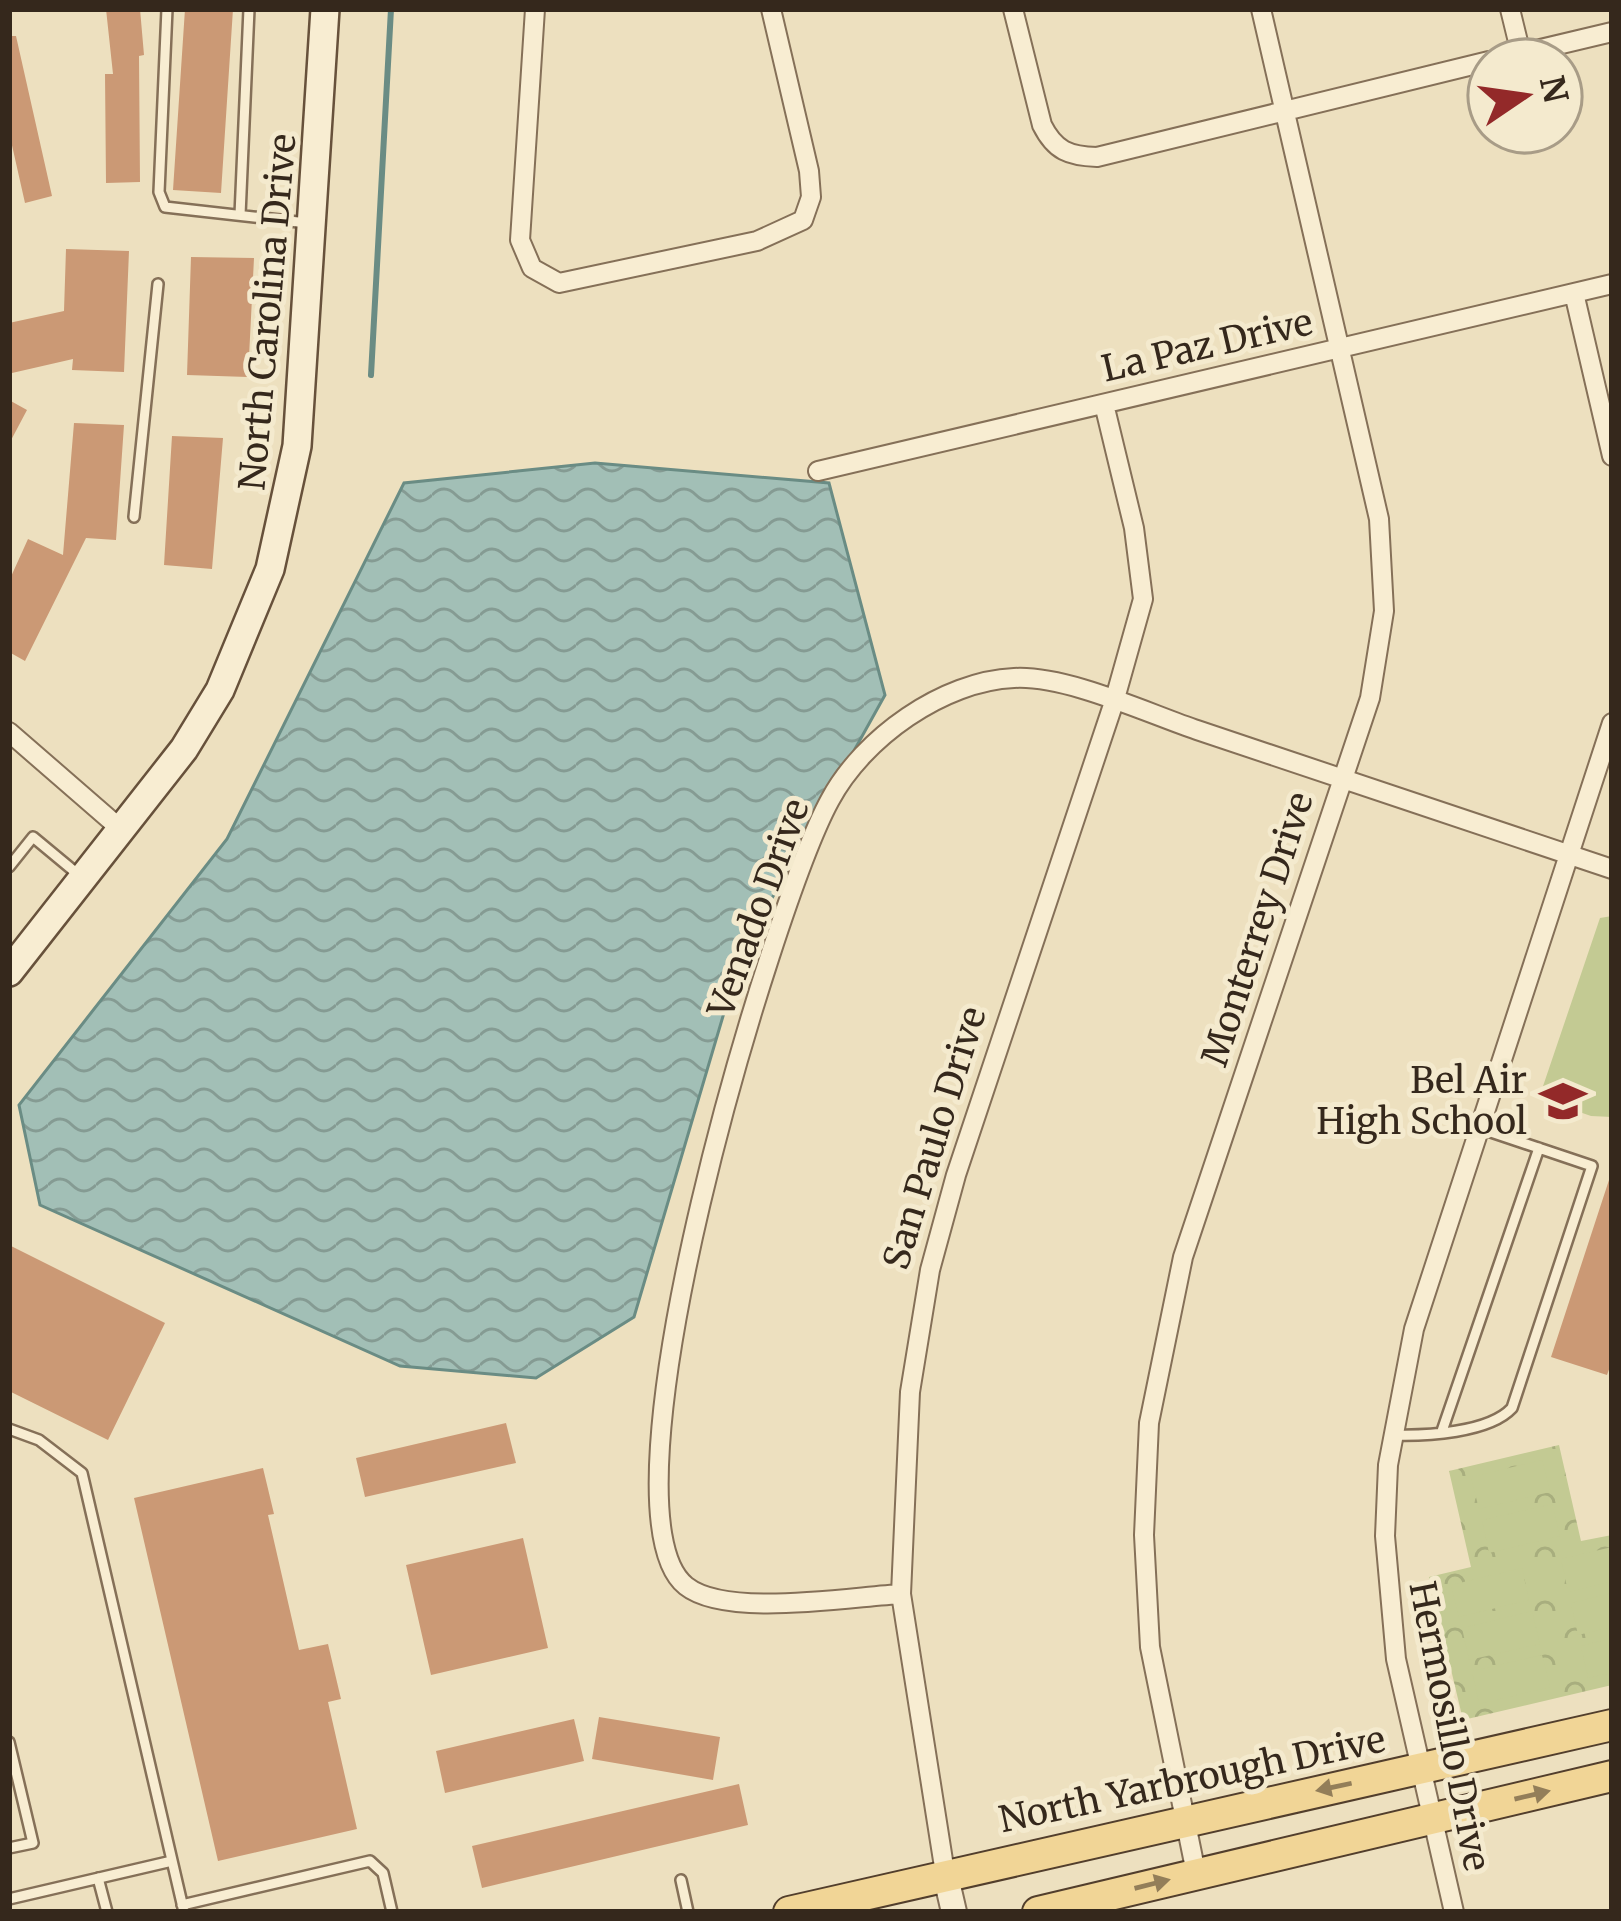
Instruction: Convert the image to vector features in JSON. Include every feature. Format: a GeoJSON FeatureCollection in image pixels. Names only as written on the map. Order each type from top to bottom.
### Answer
{"type":"FeatureCollection","features":[{"type":"Feature","properties":{"kind":"main road","name":"North Carolina Drive"},"geometry":{"type":"LineString","coordinates":[[9,972],[184,749],[220,690],[270,569],[297,446],[325,9]]}},
{"type":"Feature","properties":{"kind":"main road","name":"North Yarbrough Drive"},"geometry":{"type":"LineString","coordinates":[[789,1912],[1612,1725]]}},
{"type":"Feature","properties":{"kind":"main road"},"geometry":{"type":"LineString","coordinates":[[1038,1912],[1612,1776]]}},
{"type":"Feature","properties":{"kind":"street"},"geometry":{"type":"LineString","coordinates":[[535,9],[520,240],[528,264],[559,283],[757,241],[803,220],[811,196],[809,172],[771,9]]}},
{"type":"Feature","properties":{"kind":"street"},"geometry":{"type":"LineString","coordinates":[[1012,9],[1042,125],[1061,151],[1097,157],[1465,67]]}},
{"type":"Feature","properties":{"kind":"street","name":"Monterrey Drive"},"geometry":{"type":"LineString","coordinates":[[1196,1873],[1150,1647],[1144,1535],[1148,1424],[1183,1257],[1370,698],[1384,611],[1379,519],[1261,9]]}},
{"type":"Feature","properties":{"kind":"street","name":"La Paz Drive"},"geometry":{"type":"LineString","coordinates":[[818,471],[1612,284]]}},
{"type":"Feature","properties":{"kind":"street"},"geometry":{"type":"LineString","coordinates":[[1574,293],[1612,456]]}},
{"type":"Feature","properties":{"kind":"street","name":"San Paulo Drive"},"geometry":{"type":"LineString","coordinates":[[954,1912],[901,1594],[910,1392],[930,1270],[979,1104],[1137,629],[1143,576],[1104,404]]}},
{"type":"Feature","properties":{"kind":"street","name":"Venado Drive"},"geometry":{"type":"LineString","coordinates":[[901,1594],[728,1603],[698,1594],[670,1568],[659,1532],[663,1438],[689,1240],[729,1087],[830,800],[862,758],[915,712],[998,680],[1043,682],[1612,869]]}},
{"type":"Feature","properties":{"kind":"street","name":"Hermosillo Drive"},"geometry":{"type":"LineString","coordinates":[[1454,1912],[1418,1769],[1387,1594],[1385,1535],[1393,1435],[1414,1329],[1612,723]]}},
{"type":"Feature","properties":{"kind":"street"},"geometry":{"type":"LineString","coordinates":[[9,732],[123,831]]}},
{"type":"Feature","properties":{"kind":"lane"},"geometry":{"type":"LineString","coordinates":[[167,9],[159,192],[165,207],[313,224]]}},
{"type":"Feature","properties":{"kind":"lane"},"geometry":{"type":"LineString","coordinates":[[240,215],[250,9]]}},
{"type":"Feature","properties":{"kind":"lane"},"geometry":{"type":"LineString","coordinates":[[134,517],[158,284]]}},
{"type":"Feature","properties":{"kind":"lane"},"geometry":{"type":"LineString","coordinates":[[9,867],[33,837],[84,879]]}},
{"type":"Feature","properties":{"kind":"lane"},"geometry":{"type":"LineString","coordinates":[[1393,1435],[1493,1421],[1512,1408],[1592,1166],[1482,1129]]}},
{"type":"Feature","properties":{"kind":"lane"},"geometry":{"type":"LineString","coordinates":[[1442,1431],[1539,1148]]}},
{"type":"Feature","properties":{"kind":"lane"},"geometry":{"type":"LineString","coordinates":[[9,1429],[39,1441],[82,1473],[183,1908],[370,1861],[383,1873],[392,1912]]}},
{"type":"Feature","properties":{"kind":"lane"},"geometry":{"type":"LineString","coordinates":[[9,1742],[15,1790],[33,1843],[9,1848]]}},
{"type":"Feature","properties":{"kind":"lane"},"geometry":{"type":"LineString","coordinates":[[9,1899],[172,1861]]}},
{"type":"Feature","properties":{"kind":"lane"},"geometry":{"type":"LineString","coordinates":[[98,1878],[106,1912]]}},
{"type":"Feature","properties":{"kind":"lane"},"geometry":{"type":"LineString","coordinates":[[681,1880],[688,1912]]}},
{"type":"Feature","properties":{"kind":"green space"},"geometry":{"type":"Polygon","coordinates":[[[1612,916],[1612,1117],[1591,1116],[1539,1098],[1600,918],[1612,916]]]}},
{"type":"Feature","properties":{"kind":"green space"},"geometry":{"type":"Polygon","coordinates":[[[1559,1445],[1581,1541],[1612,1535],[1612,1685],[1463,1720],[1429,1577],[1471,1567],[1449,1471],[1559,1445]]]}},
{"type":"Feature","properties":{"kind":"green space"},"geometry":{"type":"Polygon","coordinates":[[[1542,1460],[1550,1492],[1479,1509],[1471,1477],[1542,1460]]]}},
{"type":"Feature","properties":{"kind":"green space"},"geometry":{"type":"Polygon","coordinates":[[[1552,1504],[1560,1536],[1489,1553],[1482,1520],[1552,1504]]]}},
{"type":"Feature","properties":{"kind":"green space"},"geometry":{"type":"Polygon","coordinates":[[[1612,1547],[1612,1581],[1568,1592],[1561,1559],[1612,1547]]]}},
{"type":"Feature","properties":{"kind":"green space"},"geometry":{"type":"Polygon","coordinates":[[[1522,1568],[1529,1600],[1459,1617],[1451,1585],[1522,1568]]]}},
{"type":"Feature","properties":{"kind":"green space"},"geometry":{"type":"Polygon","coordinates":[[[1612,1593],[1612,1627],[1578,1635],[1571,1603],[1612,1593]]]}},
{"type":"Feature","properties":{"kind":"green space"},"geometry":{"type":"Polygon","coordinates":[[[1532,1611],[1540,1644],[1469,1660],[1462,1628],[1532,1611]]]}},
{"type":"Feature","properties":{"kind":"green space"},"geometry":{"type":"Polygon","coordinates":[[[1612,1638],[1612,1673],[1588,1678],[1581,1646],[1612,1638]]]}},
{"type":"Feature","properties":{"kind":"green space"},"geometry":{"type":"Polygon","coordinates":[[[1542,1655],[1550,1687],[1479,1704],[1472,1671],[1542,1655]]]}},
{"type":"Feature","properties":{"kind":"water"},"geometry":{"type":"Polygon","coordinates":[[[595,463],[829,483],[885,695],[742,952],[634,1317],[536,1378],[400,1366],[40,1205],[19,1105],[227,839],[404,483],[595,463]]]}},
{"type":"Feature","properties":{"kind":"building"},"geometry":{"type":"Polygon","coordinates":[[[106,9],[140,9],[144,55],[139,56],[140,182],[106,183],[105,74],[113,74],[106,9]]]}},
{"type":"Feature","properties":{"kind":"building"},"geometry":{"type":"Polygon","coordinates":[[[185,9],[233,9],[221,193],[173,190],[185,9]]]}},
{"type":"Feature","properties":{"kind":"building"},"geometry":{"type":"Polygon","coordinates":[[[9,36],[16,36],[52,196],[25,203],[9,132],[9,36]]]}},
{"type":"Feature","properties":{"kind":"building"},"geometry":{"type":"Polygon","coordinates":[[[66,249],[129,251],[124,372],[72,370],[73,359],[12,373],[9,323],[64,311],[66,249]]]}},
{"type":"Feature","properties":{"kind":"building"},"geometry":{"type":"Polygon","coordinates":[[[191,257],[254,258],[248,377],[187,375],[191,257]]]}},
{"type":"Feature","properties":{"kind":"building"},"geometry":{"type":"Polygon","coordinates":[[[9,400],[27,410],[9,444],[9,400]]]}},
{"type":"Feature","properties":{"kind":"building"},"geometry":{"type":"Polygon","coordinates":[[[74,423],[124,425],[116,540],[86,538],[25,661],[9,652],[9,581],[28,539],[63,555],[74,423]]]}},
{"type":"Feature","properties":{"kind":"building"},"geometry":{"type":"Polygon","coordinates":[[[172,436],[223,438],[212,569],[164,565],[172,436]]]}},
{"type":"Feature","properties":{"kind":"building"},"geometry":{"type":"Polygon","coordinates":[[[1609,1180],[1612,1361],[1607,1375],[1551,1357],[1609,1180]]]}},
{"type":"Feature","properties":{"kind":"building"},"geometry":{"type":"Polygon","coordinates":[[[9,1245],[165,1323],[108,1440],[9,1391],[9,1245]]]}},
{"type":"Feature","properties":{"kind":"building"},"geometry":{"type":"Polygon","coordinates":[[[506,1423],[516,1463],[365,1497],[356,1458],[506,1423]]]}},
{"type":"Feature","properties":{"kind":"building"},"geometry":{"type":"Polygon","coordinates":[[[263,1468],[274,1514],[268,1515],[299,1650],[328,1644],[341,1699],[328,1702],[357,1829],[218,1861],[134,1498],[263,1468]]]}},
{"type":"Feature","properties":{"kind":"building"},"geometry":{"type":"Polygon","coordinates":[[[523,1538],[548,1648],[431,1675],[406,1565],[523,1538]]]}},
{"type":"Feature","properties":{"kind":"building"},"geometry":{"type":"Polygon","coordinates":[[[599,1717],[720,1737],[713,1780],[592,1759],[599,1717]]]}},
{"type":"Feature","properties":{"kind":"building"},"geometry":{"type":"Polygon","coordinates":[[[574,1719],[584,1761],[445,1793],[436,1751],[574,1719]]]}},
{"type":"Feature","properties":{"kind":"building"},"geometry":{"type":"Polygon","coordinates":[[[739,1784],[748,1825],[482,1888],[472,1846],[739,1784]]]}},
{"type":"Feature","properties":{"kind":"waterway"},"geometry":{"type":"LineString","coordinates":[[371,375],[391,9]]}},
{"type":"Feature","properties":{"kind":"place","name":"Bel Air High School"},"geometry":{"type":"Point","coordinates":[1563,1101]}}]}
